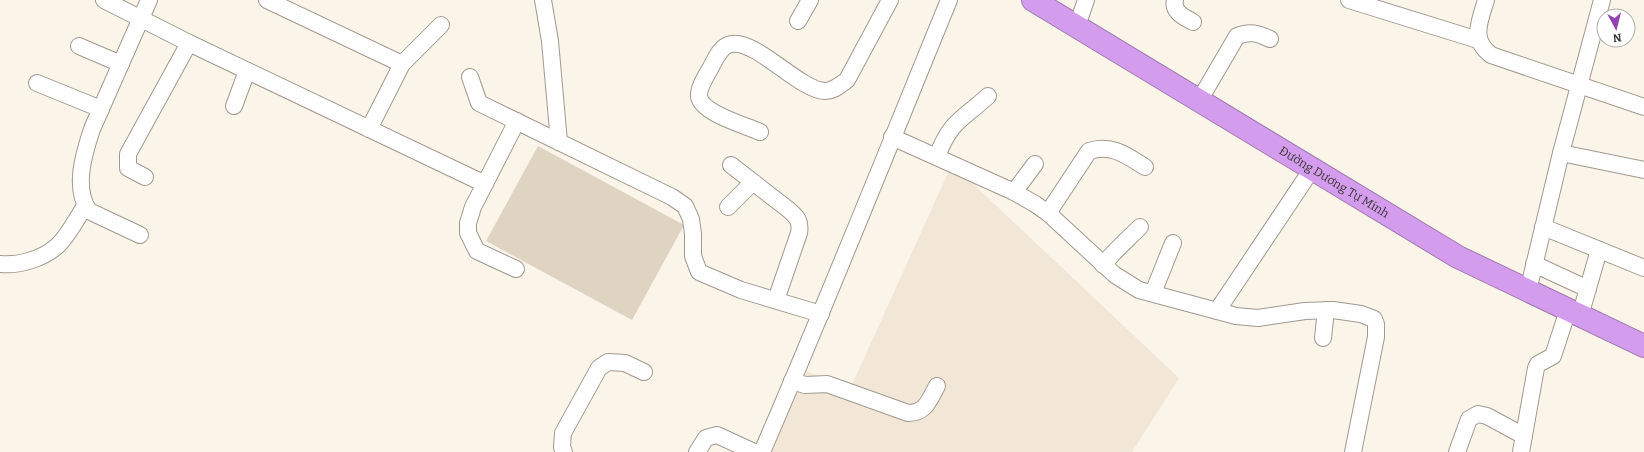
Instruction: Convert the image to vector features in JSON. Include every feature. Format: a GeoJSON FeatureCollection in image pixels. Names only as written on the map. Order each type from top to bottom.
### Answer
{"type":"FeatureCollection","features":[{"type":"Feature","properties":{"kind":"highway","name":"Đường Dương Tự Minh"},"geometry":{"type":"LineString","coordinates":[[1033,0],[1458,257],[1644,346]]}},
{"type":"Feature","properties":{"kind":"street"},"geometry":{"type":"LineString","coordinates":[[104,0],[189,43],[485,184]]}},
{"type":"Feature","properties":{"kind":"street"},"geometry":{"type":"LineString","coordinates":[[140,235],[89,212],[85,206],[82,188],[84,156],[92,128],[120,64],[142,19],[148,0]]}},
{"type":"Feature","properties":{"kind":"street"},"geometry":{"type":"LineString","coordinates":[[267,0],[298,7],[402,64]]}},
{"type":"Feature","properties":{"kind":"street"},"geometry":{"type":"LineString","coordinates":[[543,0],[550,41],[559,142]]}},
{"type":"Feature","properties":{"kind":"street"},"geometry":{"type":"LineString","coordinates":[[798,21],[810,0]]}},
{"type":"Feature","properties":{"kind":"street"},"geometry":{"type":"LineString","coordinates":[[762,452],[822,314],[892,137],[949,0]]}},
{"type":"Feature","properties":{"kind":"street"},"geometry":{"type":"LineString","coordinates":[[1077,26],[1086,0]]}},
{"type":"Feature","properties":{"kind":"street"},"geometry":{"type":"LineString","coordinates":[[1175,0],[1176,11],[1193,22]]}},
{"type":"Feature","properties":{"kind":"street"},"geometry":{"type":"LineString","coordinates":[[1349,0],[1478,40]]}},
{"type":"Feature","properties":{"kind":"street"},"geometry":{"type":"LineString","coordinates":[[1486,0],[1478,27],[1478,40],[1482,48],[1491,54],[1579,85],[1643,103]]}},
{"type":"Feature","properties":{"kind":"street"},"geometry":{"type":"LineString","coordinates":[[1528,291],[1560,153],[1602,0]]}},
{"type":"Feature","properties":{"kind":"street"},"geometry":{"type":"LineString","coordinates":[[760,132],[716,114],[703,105],[699,95],[704,79],[721,50],[730,44],[746,45],[812,86],[825,91],[838,88],[846,80],[884,2]]}},
{"type":"Feature","properties":{"kind":"street"},"geometry":{"type":"LineString","coordinates":[[369,129],[402,64],[441,25]]}},
{"type":"Feature","properties":{"kind":"street"},"geometry":{"type":"LineString","coordinates":[[1199,101],[1237,36],[1247,32],[1256,32],[1270,39]]}},
{"type":"Feature","properties":{"kind":"street"},"geometry":{"type":"LineString","coordinates":[[145,177],[128,168],[128,154],[189,43]]}},
{"type":"Feature","properties":{"kind":"street"},"geometry":{"type":"LineString","coordinates":[[79,46],[120,64]]}},
{"type":"Feature","properties":{"kind":"street"},"geometry":{"type":"LineString","coordinates":[[234,106],[247,71]]}},
{"type":"Feature","properties":{"kind":"street"},"geometry":{"type":"LineString","coordinates":[[470,77],[479,103],[672,197],[685,206],[691,218],[693,256],[700,272],[741,290],[822,314]]}},
{"type":"Feature","properties":{"kind":"street"},"geometry":{"type":"LineString","coordinates":[[37,83],[101,109]]}},
{"type":"Feature","properties":{"kind":"street"},"geometry":{"type":"LineString","coordinates":[[937,157],[944,138],[950,129],[960,118],[988,96]]}},
{"type":"Feature","properties":{"kind":"street"},"geometry":{"type":"LineString","coordinates":[[516,269],[477,251],[468,233],[468,223],[473,207],[517,121]]}},
{"type":"Feature","properties":{"kind":"street"},"geometry":{"type":"LineString","coordinates":[[892,137],[1014,192],[1048,213],[1103,265],[1115,275],[1139,290],[1236,316],[1258,318],[1304,311],[1326,310],[1361,314],[1374,319],[1376,324],[1376,337],[1353,452]]}},
{"type":"Feature","properties":{"kind":"street"},"geometry":{"type":"LineString","coordinates":[[1048,213],[1089,151],[1100,148],[1112,149],[1145,167]]}},
{"type":"Feature","properties":{"kind":"street"},"geometry":{"type":"LineString","coordinates":[[1560,153],[1644,170]]}},
{"type":"Feature","properties":{"kind":"street"},"geometry":{"type":"LineString","coordinates":[[1014,192],[1036,164]]}},
{"type":"Feature","properties":{"kind":"street"},"geometry":{"type":"LineString","coordinates":[[731,165],[797,216],[799,221],[799,233],[776,300]]}},
{"type":"Feature","properties":{"kind":"street"},"geometry":{"type":"LineString","coordinates":[[1217,311],[1312,169]]}},
{"type":"Feature","properties":{"kind":"street"},"geometry":{"type":"LineString","coordinates":[[728,207],[754,182]]}},
{"type":"Feature","properties":{"kind":"street"},"geometry":{"type":"LineString","coordinates":[[0,264],[8,265],[24,262],[48,253],[57,246],[85,206]]}},
{"type":"Feature","properties":{"kind":"street"},"geometry":{"type":"LineString","coordinates":[[1103,265],[1112,253],[1123,245],[1140,227]]}},
{"type":"Feature","properties":{"kind":"street"},"geometry":{"type":"LineString","coordinates":[[1543,227],[1644,268]]}},
{"type":"Feature","properties":{"kind":"street"},"geometry":{"type":"LineString","coordinates":[[1153,294],[1173,243]]}},
{"type":"Feature","properties":{"kind":"street"},"geometry":{"type":"LineString","coordinates":[[1522,452],[1536,368],[1538,364],[1553,356],[1574,313],[1588,289],[1599,250]]}},
{"type":"Feature","properties":{"kind":"street"},"geometry":{"type":"LineString","coordinates":[[1534,264],[1588,289]]}},
{"type":"Feature","properties":{"kind":"street"},"geometry":{"type":"LineString","coordinates":[[1323,338],[1326,310]]}},
{"type":"Feature","properties":{"kind":"street"},"geometry":{"type":"LineString","coordinates":[[564,452],[562,447],[563,433],[599,368],[608,362],[625,363],[644,372]]}},
{"type":"Feature","properties":{"kind":"street"},"geometry":{"type":"LineString","coordinates":[[792,381],[805,385],[827,384],[908,413],[916,413],[922,410],[937,386]]}},
{"type":"Feature","properties":{"kind":"street"},"geometry":{"type":"LineString","coordinates":[[1457,452],[1469,419],[1478,414],[1486,416],[1524,436]]}},
{"type":"Feature","properties":{"kind":"street"},"geometry":{"type":"LineString","coordinates":[[697,452],[706,438],[717,436],[754,452]]}},
{"type":"Feature","properties":{"kind":"shaded area"},"geometry":{"type":"Polygon","coordinates":[[[538,146],[684,225],[632,320],[486,241],[538,146]]]}},
{"type":"Feature","properties":{"kind":"shaded area"},"geometry":{"type":"Polygon","coordinates":[[[952,164],[1179,378],[1132,452],[767,452],[802,370],[851,387],[952,164]]]}}]}
